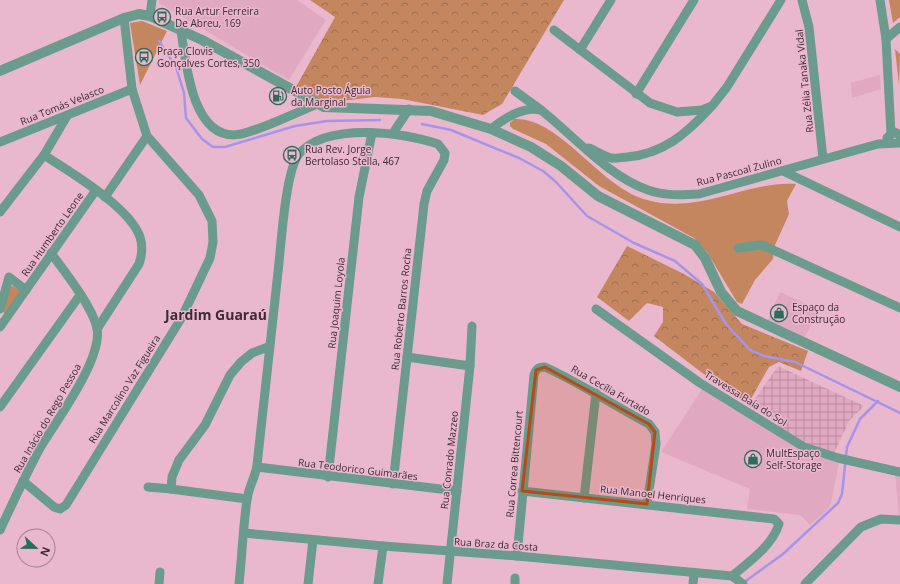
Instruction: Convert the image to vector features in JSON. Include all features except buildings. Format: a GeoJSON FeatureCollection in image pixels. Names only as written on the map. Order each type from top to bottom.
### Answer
{"type":"FeatureCollection","features":[{"type":"Feature","properties":{"kind":"street"},"geometry":{"type":"LineString","coordinates":[[150,16],[152,0]]}},
{"type":"Feature","properties":{"kind":"street"},"geometry":{"type":"LineString","coordinates":[[580,50],[610,0]]}},
{"type":"Feature","properties":{"kind":"street"},"geometry":{"type":"LineString","coordinates":[[636,94],[694,0]]}},
{"type":"Feature","properties":{"kind":"street"},"geometry":{"type":"LineString","coordinates":[[584,146],[612,158],[641,156],[674,142],[693,126],[727,87],[781,0]]}},
{"type":"Feature","properties":{"kind":"street","name":"Rua Zélia Tanaka Vidal"},"geometry":{"type":"LineString","coordinates":[[802,0],[809,27],[823,160]]}},
{"type":"Feature","properties":{"kind":"street"},"geometry":{"type":"LineString","coordinates":[[880,0],[886,39],[890,114],[897,137]]}},
{"type":"Feature","properties":{"kind":"street"},"geometry":{"type":"LineString","coordinates":[[0,71],[124,18],[139,14],[150,16],[181,31],[317,104],[332,108],[406,112],[439,112],[491,129],[545,155],[598,196],[695,245],[705,258],[721,292],[737,311],[900,387]]}},
{"type":"Feature","properties":{"kind":"street","name":"Rua Marcolino Vaz Figueira"},"geometry":{"type":"LineString","coordinates":[[23,481],[54,507],[60,509],[66,505],[182,317],[210,258],[214,230],[207,208],[199,195],[181,173],[147,136],[132,89],[124,18]]}},
{"type":"Feature","properties":{"kind":"street"},"geometry":{"type":"LineString","coordinates":[[886,39],[900,27]]}},
{"type":"Feature","properties":{"kind":"street"},"geometry":{"type":"LineString","coordinates":[[554,30],[636,94],[650,103],[677,112],[702,110],[712,106]]}},
{"type":"Feature","properties":{"kind":"street"},"geometry":{"type":"LineString","coordinates":[[181,31],[187,67],[200,112],[206,121],[217,130],[234,135],[248,132],[317,104]]}},
{"type":"Feature","properties":{"kind":"street","name":"Rua Tomás Velasco"},"geometry":{"type":"LineString","coordinates":[[0,142],[132,89]]}},
{"type":"Feature","properties":{"kind":"street","name":"Rua Pascoal Zulino"},"geometry":{"type":"LineString","coordinates":[[515,90],[541,110],[610,169],[634,184],[648,190],[667,194],[700,194],[823,160],[897,137]]}},
{"type":"Feature","properties":{"kind":"street"},"geometry":{"type":"LineString","coordinates":[[491,129],[510,115],[522,111],[536,109],[541,110]]}},
{"type":"Feature","properties":{"kind":"street"},"geometry":{"type":"LineString","coordinates":[[239,584],[247,499],[257,467],[268,347],[287,196],[296,158],[307,146],[317,141],[342,134],[372,133],[395,130],[406,112]]}},
{"type":"Feature","properties":{"kind":"street"},"geometry":{"type":"LineString","coordinates":[[0,212],[44,154],[67,116]]}},
{"type":"Feature","properties":{"kind":"street","name":"Rua Roberto Barros Rocha"},"geometry":{"type":"LineString","coordinates":[[393,484],[424,204],[427,191],[444,160],[445,154],[438,144],[395,130]]}},
{"type":"Feature","properties":{"kind":"street","name":"Rua Joaquim Loyola"},"geometry":{"type":"LineString","coordinates":[[328,477],[359,197],[372,133]]}},
{"type":"Feature","properties":{"kind":"street"},"geometry":{"type":"LineString","coordinates":[[105,197],[147,136]]}},
{"type":"Feature","properties":{"kind":"street"},"geometry":{"type":"LineString","coordinates":[[44,154],[105,197],[134,226],[140,237],[142,252],[139,264],[97,329]]}},
{"type":"Feature","properties":{"kind":"street"},"geometry":{"type":"LineString","coordinates":[[782,171],[900,227]]}},
{"type":"Feature","properties":{"kind":"street","name":"Rua Humberto Leone"},"geometry":{"type":"LineString","coordinates":[[0,327],[96,190]]}},
{"type":"Feature","properties":{"kind":"street"},"geometry":{"type":"LineString","coordinates":[[738,248],[761,245],[770,248],[900,308]]}},
{"type":"Feature","properties":{"kind":"street"},"geometry":{"type":"LineString","coordinates":[[51,254],[88,308],[97,329]]}},
{"type":"Feature","properties":{"kind":"street"},"geometry":{"type":"LineString","coordinates":[[0,309],[9,277],[26,290]]}},
{"type":"Feature","properties":{"kind":"street"},"geometry":{"type":"LineString","coordinates":[[0,407],[80,295]]}},
{"type":"Feature","properties":{"kind":"street","name":"Travessa Baía do Sol"},"geometry":{"type":"LineString","coordinates":[[596,309],[700,383],[804,447],[838,458],[900,472]]}},
{"type":"Feature","properties":{"kind":"street","name":"Rua Conrado Mazzeo"},"geometry":{"type":"LineString","coordinates":[[447,584],[473,338],[472,326]]}},
{"type":"Feature","properties":{"kind":"street","name":"Rua Inácio do Rego Pessoa"},"geometry":{"type":"LineString","coordinates":[[0,530],[40,448],[86,372],[93,356],[97,329]]}},
{"type":"Feature","properties":{"kind":"street"},"geometry":{"type":"LineString","coordinates":[[171,489],[172,477],[179,460],[205,425],[230,375],[241,362],[252,353],[268,347]]}},
{"type":"Feature","properties":{"kind":"street"},"geometry":{"type":"LineString","coordinates":[[407,357],[470,366]]}},
{"type":"Feature","properties":{"kind":"street","name":"Rua Cecília Furtado"},"geometry":{"type":"LineString","coordinates":[[534,375],[536,370],[544,367],[596,393],[649,424],[655,432],[656,444],[646,504]]}},
{"type":"Feature","properties":{"kind":"street","name":"Rua Correa Bittencourt"},"geometry":{"type":"LineString","coordinates":[[517,556],[534,375]]}},
{"type":"Feature","properties":{"kind":"street"},"geometry":{"type":"LineString","coordinates":[[584,498],[596,393]]}},
{"type":"Feature","properties":{"kind":"street","name":"Rua Teodorico Guimarães"},"geometry":{"type":"LineString","coordinates":[[257,467],[328,477],[457,491]]}},
{"type":"Feature","properties":{"kind":"street"},"geometry":{"type":"LineString","coordinates":[[148,487],[247,499]]}},
{"type":"Feature","properties":{"kind":"street","name":"Rua Manoel Henriques"},"geometry":{"type":"LineString","coordinates":[[522,491],[774,519],[779,524],[776,532],[738,581]]}},
{"type":"Feature","properties":{"kind":"street"},"geometry":{"type":"LineString","coordinates":[[805,584],[861,527],[881,519],[900,520]]}},
{"type":"Feature","properties":{"kind":"street","name":"Rua Braz da Costa"},"geometry":{"type":"LineString","coordinates":[[244,533],[383,546],[517,556],[694,573],[738,581]]}},
{"type":"Feature","properties":{"kind":"street"},"geometry":{"type":"LineString","coordinates":[[308,584],[313,540]]}},
{"type":"Feature","properties":{"kind":"street"},"geometry":{"type":"LineString","coordinates":[[378,584],[383,546]]}},
{"type":"Feature","properties":{"kind":"street"},"geometry":{"type":"LineString","coordinates":[[159,584],[160,572]]}},
{"type":"Feature","properties":{"kind":"street"},"geometry":{"type":"LineString","coordinates":[[693,584],[694,573]]}},
{"type":"Feature","properties":{"kind":"highlighted area"},"geometry":{"type":"Polygon","coordinates":[[[545,367],[649,424],[655,432],[647,504],[522,491],[536,370],[545,367]]]}},
{"type":"Feature","properties":{"kind":"shaded area"},"geometry":{"type":"Polygon","coordinates":[[[159,0],[297,0],[326,20],[289,80],[159,3],[159,0]]]}},
{"type":"Feature","properties":{"kind":"shaded area"},"geometry":{"type":"Polygon","coordinates":[[[880,75],[881,89],[852,98],[851,83],[880,75]]]}},
{"type":"Feature","properties":{"kind":"shaded area"},"geometry":{"type":"Polygon","coordinates":[[[780,292],[818,309],[805,337],[768,320],[780,292]]]}},
{"type":"Feature","properties":{"kind":"shaded area"},"geometry":{"type":"Polygon","coordinates":[[[778,366],[864,406],[849,421],[834,453],[802,442],[783,431],[776,421],[751,405],[778,366]]]}},
{"type":"Feature","properties":{"kind":"shaded area","name":"MultEspaço Self-Storage"},"geometry":{"type":"Polygon","coordinates":[[[702,389],[839,462],[831,504],[827,510],[810,525],[800,515],[747,509],[750,489],[661,452],[702,389]]]}},
{"type":"Feature","properties":{"kind":"shaded area"},"geometry":{"type":"Polygon","coordinates":[[[895,473],[900,474],[900,516],[899,516],[895,473]]]}},
{"type":"Feature","properties":{"kind":"green space"},"geometry":{"type":"Polygon","coordinates":[[[310,0],[564,0],[502,104],[483,115],[402,99],[375,97],[332,102],[315,99],[296,87],[335,17],[310,0]]]}},
{"type":"Feature","properties":{"kind":"green space"},"geometry":{"type":"Polygon","coordinates":[[[889,0],[900,0],[900,17],[893,23],[889,0]]]}},
{"type":"Feature","properties":{"kind":"green space"},"geometry":{"type":"Polygon","coordinates":[[[142,21],[167,31],[140,85],[130,23],[142,21]]]}},
{"type":"Feature","properties":{"kind":"green space"},"geometry":{"type":"Polygon","coordinates":[[[895,49],[900,54],[899,85],[895,49]]]}},
{"type":"Feature","properties":{"kind":"green space"},"geometry":{"type":"Polygon","coordinates":[[[514,119],[531,121],[547,129],[563,140],[612,181],[629,193],[647,200],[666,203],[704,201],[758,187],[777,184],[796,184],[787,201],[789,214],[775,245],[773,259],[755,280],[742,304],[737,302],[707,252],[694,238],[599,186],[546,144],[513,129],[510,126],[510,123],[514,119]]]}},
{"type":"Feature","properties":{"kind":"green space"},"geometry":{"type":"Polygon","coordinates":[[[627,246],[684,274],[714,292],[742,324],[808,351],[801,371],[779,362],[769,367],[748,404],[701,372],[654,336],[663,322],[663,307],[647,303],[629,321],[597,297],[627,246]]]}},
{"type":"Feature","properties":{"kind":"green space"},"geometry":{"type":"Polygon","coordinates":[[[13,286],[23,292],[8,314],[4,313],[2,310],[9,287],[13,286]]]}},
{"type":"Feature","properties":{"kind":"waterway"},"geometry":{"type":"LineString","coordinates":[[159,41],[176,67],[184,93],[186,118],[202,139],[213,147],[225,147],[295,126],[327,121],[380,120]]}},
{"type":"Feature","properties":{"kind":"waterway"},"geometry":{"type":"LineString","coordinates":[[422,124],[451,130],[519,158],[543,171],[556,182],[587,216],[634,243],[675,261],[702,284],[726,324],[750,350],[764,356],[795,362],[900,413]]}},
{"type":"Feature","properties":{"kind":"waterway"},"geometry":{"type":"LineString","coordinates":[[743,583],[783,554],[838,503],[842,494],[847,447],[860,419],[878,401]]}},
{"type":"Feature","properties":{"kind":"place","name":"Rua Artur Ferreira De Abreu, 169"},"geometry":{"type":"Point","coordinates":[162,17]}},
{"type":"Feature","properties":{"kind":"place","name":"Praça Clovis Gonçalves Cortes, 350"},"geometry":{"type":"Point","coordinates":[144,57]}},
{"type":"Feature","properties":{"kind":"place","name":"Auto Posto Águia da Marginal"},"geometry":{"type":"Point","coordinates":[278,96]}},
{"type":"Feature","properties":{"kind":"place","name":"Rua Rev. Jorge Bertolaso Stella, 467"},"geometry":{"type":"Point","coordinates":[292,155]}},
{"type":"Feature","properties":{"kind":"place","name":"Espaço da Construção"},"geometry":{"type":"Point","coordinates":[779,313]}},
{"type":"Feature","properties":{"kind":"place","name":"MultEspaço Self-Storage"},"geometry":{"type":"Point","coordinates":[753,459]}},
{"type":"Feature","properties":{"kind":"district","name":"Jardim Guaraú"},"geometry":{"type":"Point","coordinates":[216,315]}}]}
